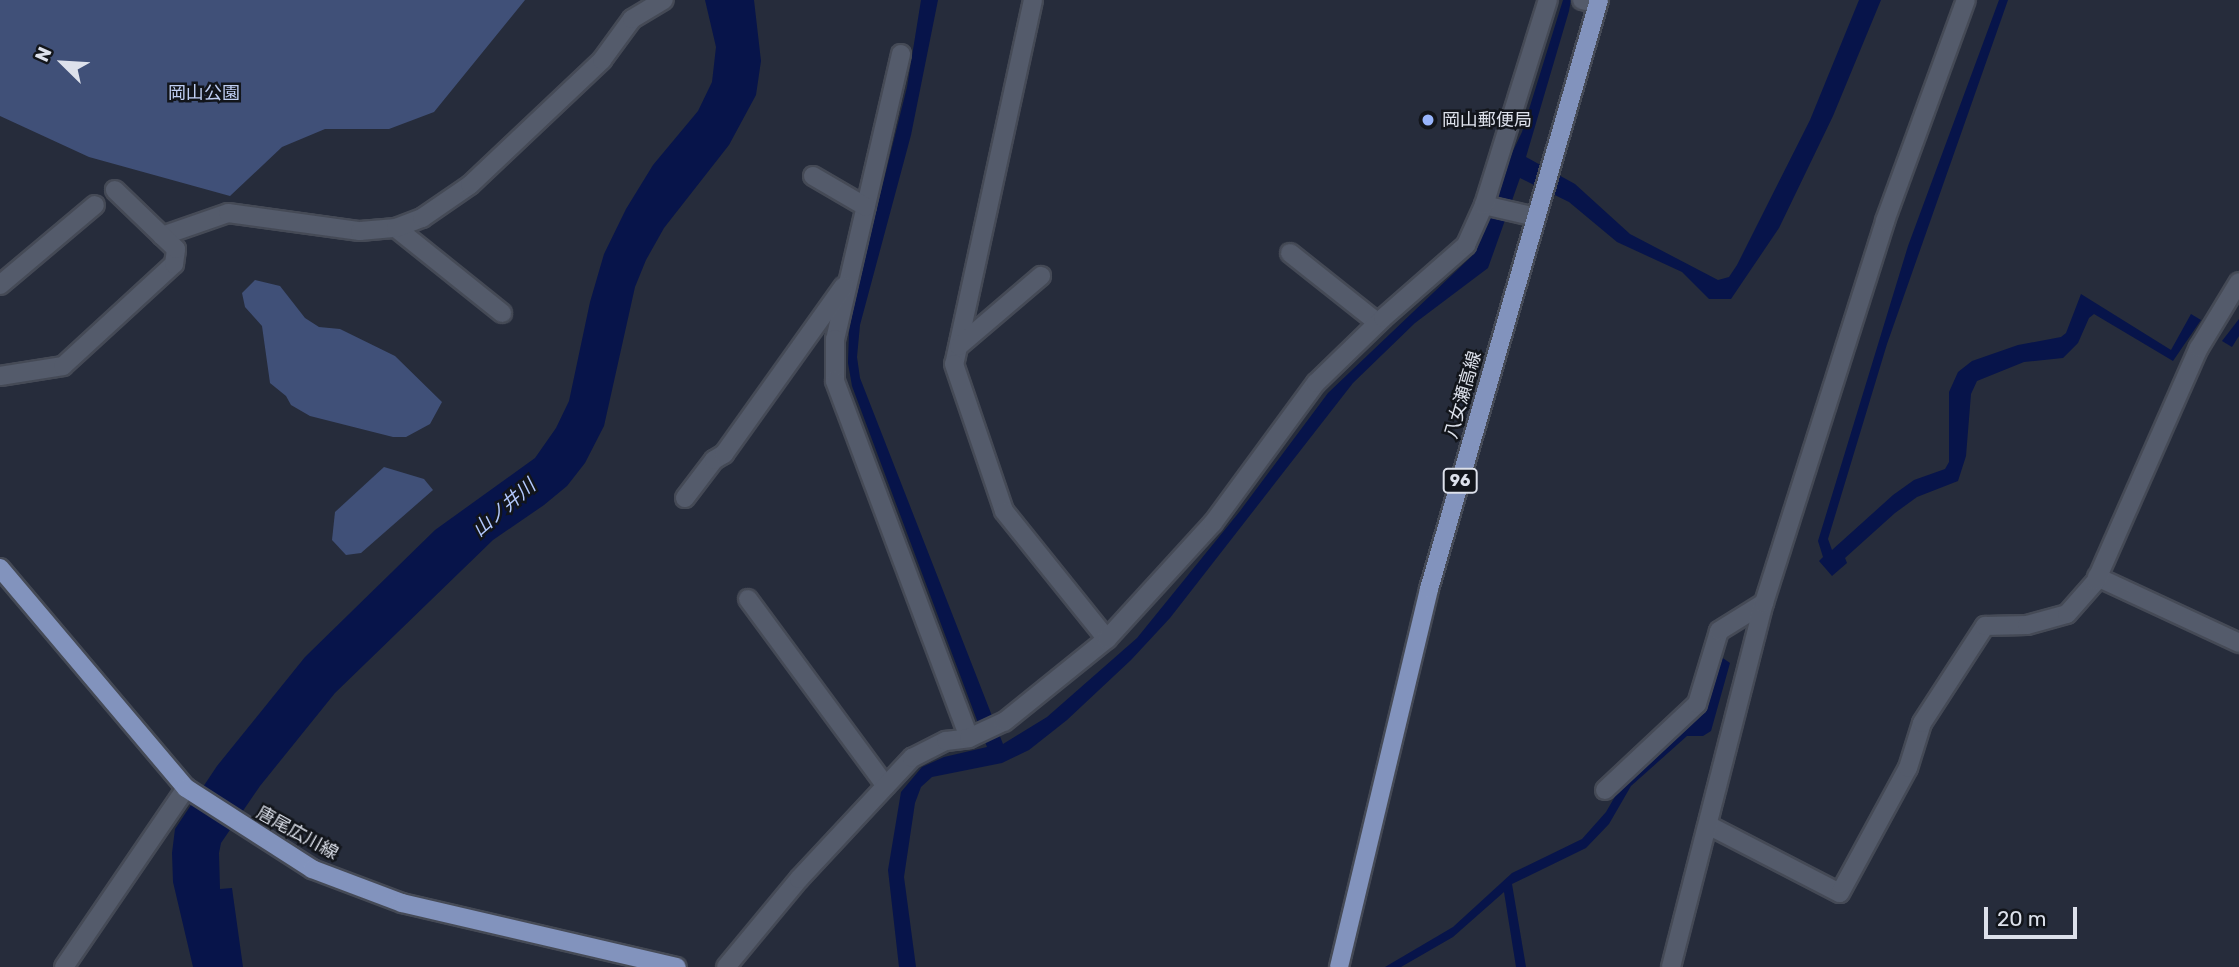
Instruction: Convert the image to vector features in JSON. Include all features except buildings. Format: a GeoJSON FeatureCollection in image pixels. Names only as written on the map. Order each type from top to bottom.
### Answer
{"type":"FeatureCollection","features":[{"type":"Feature","properties":{"kind":"main road","name":"八女瀬高線"},"geometry":{"type":"LineString","coordinates":[[1339,967],[1429,589],[1536,217],[1593,1]]}},
{"type":"Feature","properties":{"kind":"main road","name":"唐尾広川線"},"geometry":{"type":"LineString","coordinates":[[0,568],[154,755],[189,790],[239,825],[312,869],[402,903],[677,967]]}},
{"type":"Feature","properties":{"kind":"street"},"geometry":{"type":"LineString","coordinates":[[162,236],[228,214],[360,231],[396,228],[422,219],[470,185],[602,60],[632,19],[664,0]]}},
{"type":"Feature","properties":{"kind":"street"},"geometry":{"type":"LineString","coordinates":[[1033,0],[954,364],[1004,511],[1107,639]]}},
{"type":"Feature","properties":{"kind":"street"},"geometry":{"type":"LineString","coordinates":[[726,967],[799,879],[912,758],[946,741],[969,737],[1004,722],[1107,639],[1213,523],[1316,383],[1378,323],[1466,245],[1485,206],[1548,0]]}},
{"type":"Feature","properties":{"kind":"street"},"geometry":{"type":"LineString","coordinates":[[1671,967],[1764,603],[1885,221],[1966,0]]}},
{"type":"Feature","properties":{"kind":"street"},"geometry":{"type":"LineString","coordinates":[[901,54],[835,339],[835,381],[969,737]]}},
{"type":"Feature","properties":{"kind":"street"},"geometry":{"type":"LineString","coordinates":[[813,176],[866,207]]}},
{"type":"Feature","properties":{"kind":"street"},"geometry":{"type":"LineString","coordinates":[[0,376],[63,366],[174,264],[176,249],[115,190]]}},
{"type":"Feature","properties":{"kind":"street"},"geometry":{"type":"LineString","coordinates":[[0,285],[94,205]]}},
{"type":"Feature","properties":{"kind":"street"},"geometry":{"type":"LineString","coordinates":[[1485,206],[1536,217]]}},
{"type":"Feature","properties":{"kind":"street"},"geometry":{"type":"LineString","coordinates":[[396,228],[502,313]]}},
{"type":"Feature","properties":{"kind":"street"},"geometry":{"type":"LineString","coordinates":[[1290,253],[1378,323]]}},
{"type":"Feature","properties":{"kind":"street"},"geometry":{"type":"LineString","coordinates":[[959,346],[1041,276]]}},
{"type":"Feature","properties":{"kind":"street"},"geometry":{"type":"LineString","coordinates":[[685,498],[714,460],[724,454],[849,278]]}},
{"type":"Feature","properties":{"kind":"street"},"geometry":{"type":"LineString","coordinates":[[1708,825],[1840,893],[1908,768],[1922,723],[1985,626],[2027,625],[2067,614],[2097,577],[2199,348],[2239,282]]}},
{"type":"Feature","properties":{"kind":"street"},"geometry":{"type":"LineString","coordinates":[[2097,577],[2239,643]]}},
{"type":"Feature","properties":{"kind":"street"},"geometry":{"type":"LineString","coordinates":[[748,599],[886,786]]}},
{"type":"Feature","properties":{"kind":"street"},"geometry":{"type":"LineString","coordinates":[[1605,790],[1697,704],[1718,631],[1764,603]]}},
{"type":"Feature","properties":{"kind":"street"},"geometry":{"type":"LineString","coordinates":[[64,967],[189,790]]}},
{"type":"Feature","properties":{"kind":"green space","name":"岡山公園"},"geometry":{"type":"Polygon","coordinates":[[[0,0],[525,0],[434,112],[389,129],[325,129],[282,147],[230,196],[89,157],[0,116],[0,0]]]}},
{"type":"Feature","properties":{"kind":"green space"},"geometry":{"type":"Polygon","coordinates":[[[255,280],[280,286],[305,318],[319,327],[340,329],[395,356],[442,402],[430,424],[406,437],[393,437],[310,416],[291,405],[286,396],[270,383],[262,326],[245,307],[242,293],[255,280]]]}},
{"type":"Feature","properties":{"kind":"green space"},"geometry":{"type":"Polygon","coordinates":[[[384,467],[424,479],[433,490],[361,553],[346,555],[332,540],[335,512],[384,467]]]}},
{"type":"Feature","properties":{"kind":"water","name":"山ノ井川"},"geometry":{"type":"Polygon","coordinates":[[[705,0],[754,0],[761,61],[756,95],[729,145],[664,228],[646,260],[635,287],[604,426],[585,463],[567,486],[493,540],[335,693],[260,786],[221,843],[219,853],[220,889],[232,888],[243,967],[193,967],[173,882],[175,829],[217,766],[305,657],[435,530],[535,458],[556,428],[569,401],[590,302],[604,254],[626,209],[653,165],[698,111],[712,82],[716,47],[705,0]]]}},
{"type":"Feature","properties":{"kind":"water"},"geometry":{"type":"Polygon","coordinates":[[[921,0],[938,0],[911,135],[860,325],[857,357],[860,378],[1003,744],[1047,717],[1137,638],[1240,511],[1328,393],[1475,253],[1502,174],[1522,132],[1563,0],[1571,0],[1569,11],[1526,157],[1575,184],[1630,234],[1718,280],[1729,277],[1737,265],[1810,120],[1859,0],[1881,0],[1833,116],[1779,228],[1731,299],[1709,299],[1682,272],[1617,242],[1569,202],[1520,178],[1488,268],[1415,323],[1353,383],[1170,618],[1131,660],[1067,720],[1029,750],[1002,763],[932,777],[921,787],[915,803],[904,877],[916,967],[899,967],[888,870],[901,792],[922,767],[944,757],[987,747],[852,386],[848,363],[849,332],[857,288],[907,87],[921,0]]]}},
{"type":"Feature","properties":{"kind":"water"},"geometry":{"type":"Polygon","coordinates":[[[1999,0],[2008,0],[1887,344],[1828,539],[1832,550],[1893,495],[1914,480],[1945,469],[1949,462],[1949,392],[1958,372],[1972,361],[2018,345],[2061,337],[2066,333],[2081,294],[2171,350],[2191,314],[2201,320],[2173,361],[2094,314],[2089,318],[2078,343],[2063,358],[2024,362],[1977,381],[1971,394],[1966,456],[1958,481],[1917,497],[1895,513],[1845,558],[1847,563],[1832,576],[1819,561],[1823,557],[1818,541],[1908,246],[1999,0]]]}},
{"type":"Feature","properties":{"kind":"water"},"geometry":{"type":"Polygon","coordinates":[[[2239,319],[2239,336],[2232,347],[2222,341],[2239,319]]]}},
{"type":"Feature","properties":{"kind":"water"},"geometry":{"type":"Polygon","coordinates":[[[1717,654],[1730,663],[1711,731],[1703,736],[1687,736],[1631,786],[1609,824],[1586,848],[1512,884],[1526,967],[1516,967],[1504,892],[1453,937],[1401,967],[1385,967],[1453,927],[1512,873],[1582,839],[1606,812],[1624,781],[1699,713],[1717,654]]]}},
{"type":"Feature","properties":{"kind":"place","name":"岡山郵便局"},"geometry":{"type":"Point","coordinates":[1428,120]}}]}
